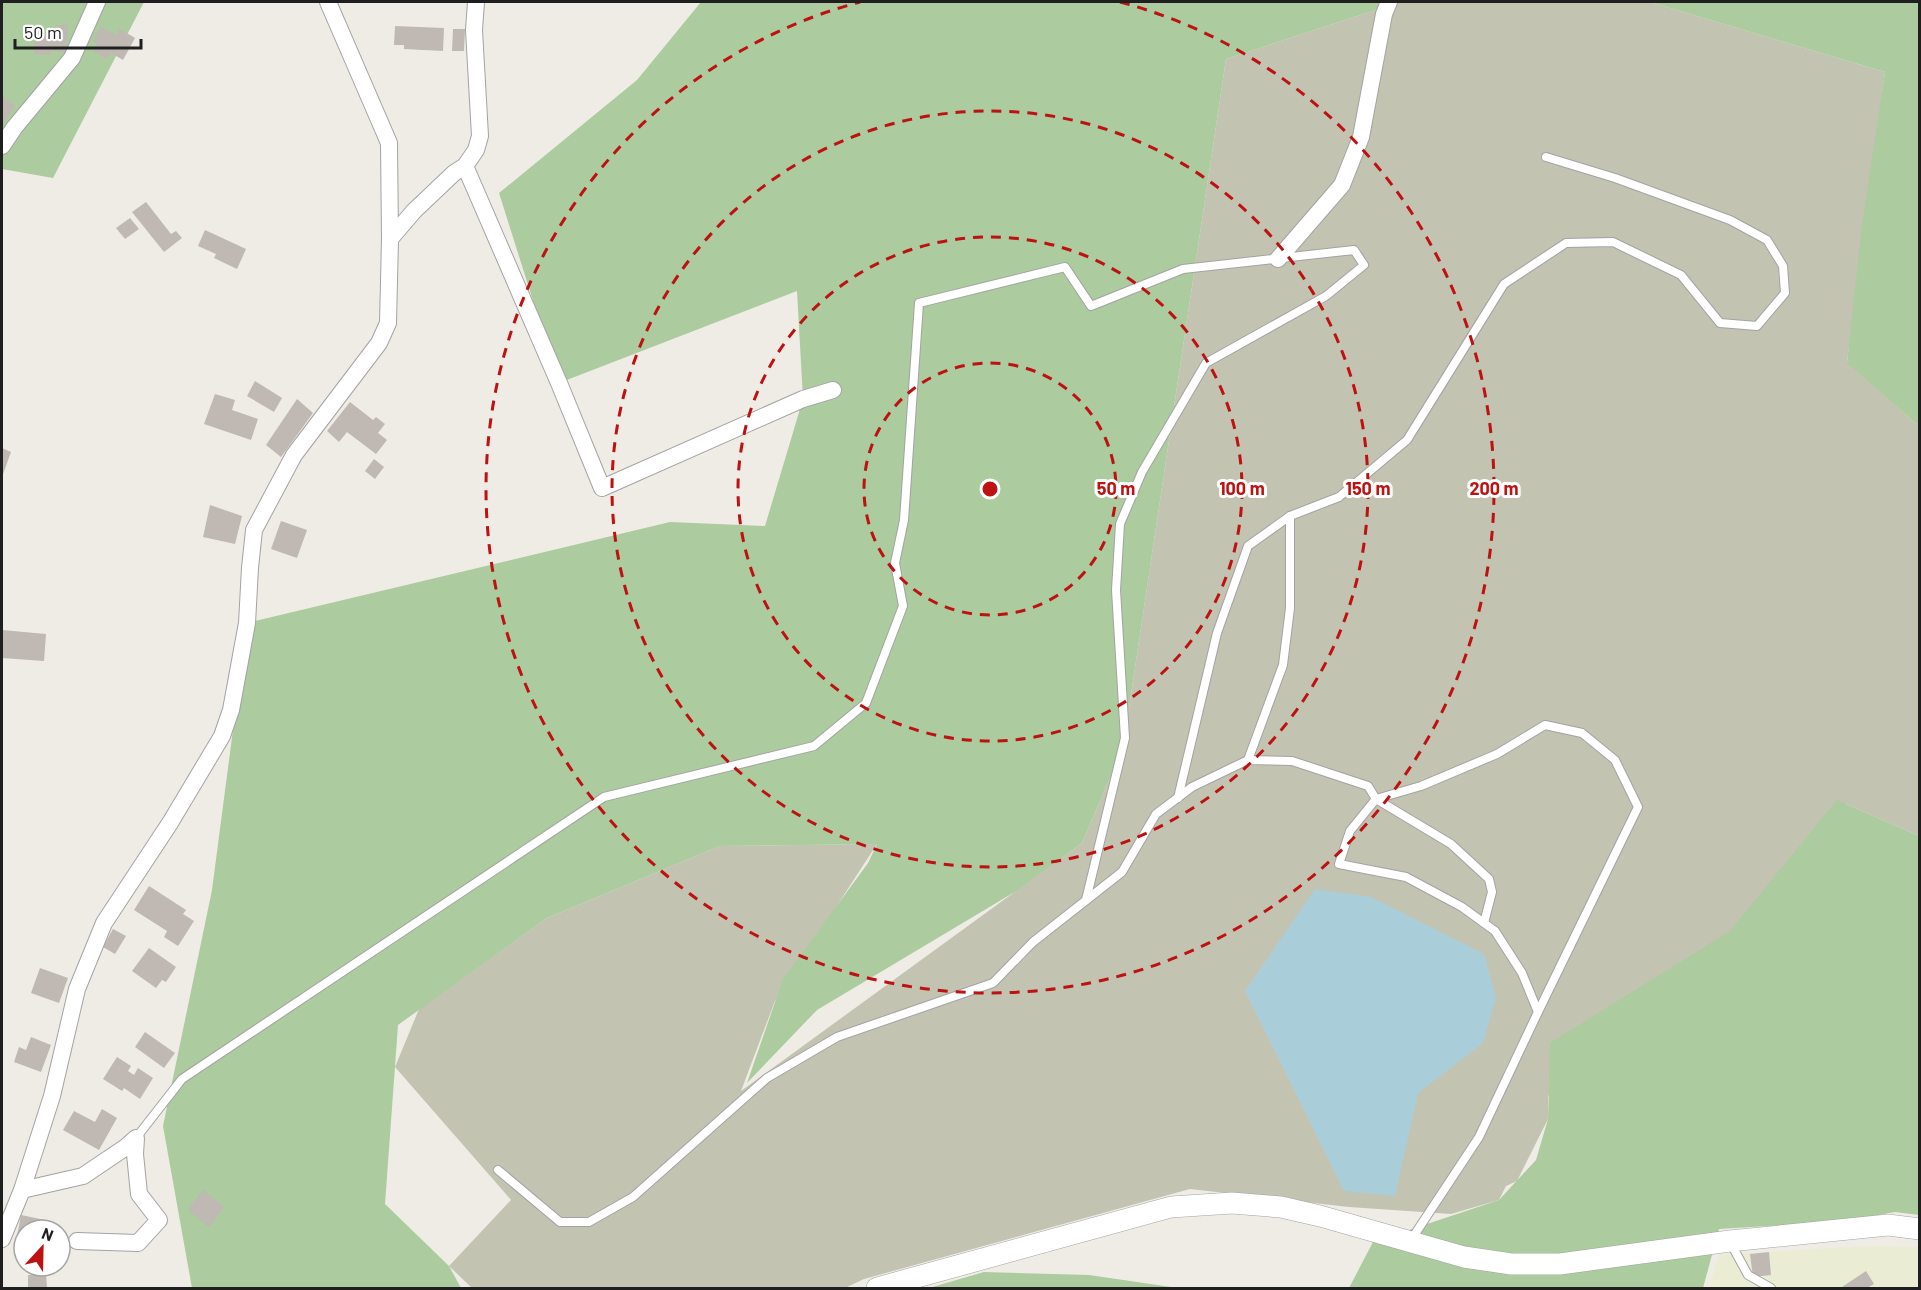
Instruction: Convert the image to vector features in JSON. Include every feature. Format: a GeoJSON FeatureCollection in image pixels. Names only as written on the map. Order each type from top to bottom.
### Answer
{"type":"FeatureCollection","features":[{"type":"Feature","properties":{"kind":"street"},"geometry":{"type":"LineString","coordinates":[[2,146],[14,128],[72,58],[97,2]]}},
{"type":"Feature","properties":{"kind":"street"},"geometry":{"type":"LineString","coordinates":[[2,1239],[22,1190],[52,1096],[77,989],[104,923],[170,823],[222,736],[231,710],[248,623],[254,530],[294,455],[379,343],[388,323],[389,142],[328,2]]}},
{"type":"Feature","properties":{"kind":"street"},"geometry":{"type":"LineString","coordinates":[[390,239],[414,211],[454,173],[465,166],[476,150],[480,136],[474,30],[476,2]]}},
{"type":"Feature","properties":{"kind":"street"},"geometry":{"type":"LineString","coordinates":[[1278,260],[1342,185],[1362,137],[1384,14],[1389,2]]}},
{"type":"Feature","properties":{"kind":"street"},"geometry":{"type":"LineString","coordinates":[[465,166],[559,382],[602,488],[803,399],[833,390]]}},
{"type":"Feature","properties":{"kind":"street"},"geometry":{"type":"LineString","coordinates":[[22,1190],[83,1176],[136,1138]]}},
{"type":"Feature","properties":{"kind":"street"},"geometry":{"type":"LineString","coordinates":[[77,1241],[138,1243],[159,1220],[140,1194],[135,1154],[136,1138]]}},
{"type":"Feature","properties":{"kind":"street"},"geometry":{"type":"LineString","coordinates":[[877,1288],[1171,1207],[1232,1203],[1281,1207],[1464,1257],[1511,1264],[1560,1264],[1730,1241],[1888,1225],[1920,1229]]}},
{"type":"Feature","properties":{"kind":"lane"},"geometry":{"type":"LineString","coordinates":[[1178,798],[1217,633],[1248,546],[1290,516],[1339,497],[1407,440],[1504,284],[1566,243],[1613,242],[1681,275],[1720,322],[1757,326],[1785,293],[1783,266],[1767,240],[1730,220],[1615,178],[1546,157]]}},
{"type":"Feature","properties":{"kind":"lane"},"geometry":{"type":"LineString","coordinates":[[136,1138],[183,1078],[604,797],[814,746],[866,703],[903,606],[895,563],[904,520],[919,303],[1065,267],[1091,306],[1183,269],[1354,250],[1364,265],[1326,296],[1206,363],[1142,472],[1120,524],[1116,590],[1125,738],[1086,900]]}},
{"type":"Feature","properties":{"kind":"lane"},"geometry":{"type":"LineString","coordinates":[[1248,760],[1283,665],[1290,608],[1290,516]]}},
{"type":"Feature","properties":{"kind":"lane"},"geometry":{"type":"LineString","coordinates":[[1409,1243],[1479,1137],[1638,807],[1615,760],[1582,734],[1545,725],[1497,754],[1421,786],[1376,799],[1350,831],[1339,864],[1406,877],[1461,907],[1495,931],[1522,973],[1538,1012]]}},
{"type":"Feature","properties":{"kind":"lane"},"geometry":{"type":"LineString","coordinates":[[498,1170],[560,1222],[589,1222],[633,1197],[767,1078],[837,1037],[993,983],[1034,942],[1122,872],[1156,814],[1192,787],[1248,760],[1292,761],[1368,786],[1376,799],[1451,844],[1489,879],[1492,892],[1484,923]]}},
{"type":"Feature","properties":{"kind":"lane"},"geometry":{"type":"LineString","coordinates":[[1730,1241],[1748,1275],[1771,1288]]}},
{"type":"Feature","properties":{"kind":"shaded area"},"geometry":{"type":"Polygon","coordinates":[[[1400,2],[1650,2],[1885,72],[1847,362],[1919,426],[1919,836],[1846,804],[1730,939],[1548,1096],[1548,1119],[1517,1181],[1506,1186],[1499,1200],[1451,1214],[1349,1207],[1190,1189],[864,1279],[845,1288],[472,1288],[449,1266],[511,1200],[395,1067],[419,1009],[547,918],[720,846],[877,844],[775,1001],[741,1091],[1082,843],[1123,748],[1226,59],[1400,2]]]}},
{"type":"Feature","properties":{"kind":"shaded area"},"geometry":{"type":"Polygon","coordinates":[[[1865,1246],[1919,1247],[1919,1288],[1709,1288],[1719,1255],[1865,1246]]]}},
{"type":"Feature","properties":{"kind":"green space"},"geometry":{"type":"Polygon","coordinates":[[[2,2],[144,2],[53,178],[2,169],[2,2]]]}},
{"type":"Feature","properties":{"kind":"green space"},"geometry":{"type":"Polygon","coordinates":[[[701,2],[1400,2],[1226,59],[1123,748],[1082,843],[1018,890],[817,1010],[747,1083],[783,979],[868,863],[877,844],[720,846],[547,918],[398,1025],[385,1204],[449,1266],[461,1288],[192,1288],[163,1126],[212,890],[247,623],[670,522],[765,526],[803,399],[797,291],[559,383],[499,193],[637,80],[701,2]]]}},
{"type":"Feature","properties":{"kind":"green space"},"geometry":{"type":"Polygon","coordinates":[[[1650,2],[1919,2],[1919,426],[1847,363],[1862,224],[1885,72],[1650,2]]]}},
{"type":"Feature","properties":{"kind":"green space"},"geometry":{"type":"Polygon","coordinates":[[[1837,800],[1919,836],[1919,1215],[1895,1212],[1846,1221],[1719,1229],[1703,1288],[1349,1288],[1373,1242],[1499,1200],[1536,1160],[1548,1119],[1550,1043],[1730,931],[1837,800]]]}},
{"type":"Feature","properties":{"kind":"green space"},"geometry":{"type":"Polygon","coordinates":[[[984,1272],[1089,1275],[1178,1288],[929,1288],[984,1272]]]}},
{"type":"Feature","properties":{"kind":"water"},"geometry":{"type":"Polygon","coordinates":[[[1315,889],[1371,897],[1484,954],[1496,997],[1483,1043],[1418,1093],[1395,1196],[1344,1191],[1245,991],[1315,889]]]}},
{"type":"Feature","properties":{"kind":"building"},"geometry":{"type":"Polygon","coordinates":[[[57,25],[68,25],[66,52],[51,51],[50,55],[34,54],[35,33],[56,35],[57,25]]]}},
{"type":"Feature","properties":{"kind":"building"},"geometry":{"type":"Polygon","coordinates":[[[395,26],[444,28],[443,51],[404,49],[404,45],[394,45],[395,26]]]}},
{"type":"Feature","properties":{"kind":"building"},"geometry":{"type":"Polygon","coordinates":[[[101,27],[116,35],[120,29],[135,38],[123,60],[111,53],[107,59],[93,51],[97,44],[93,41],[101,27]]]}},
{"type":"Feature","properties":{"kind":"building"},"geometry":{"type":"Polygon","coordinates":[[[453,29],[465,29],[464,51],[452,51],[453,29]]]}},
{"type":"Feature","properties":{"kind":"building"},"geometry":{"type":"Polygon","coordinates":[[[2,96],[15,106],[3,123],[2,122],[2,96]]]}},
{"type":"Feature","properties":{"kind":"building"},"geometry":{"type":"Polygon","coordinates":[[[146,202],[171,234],[176,231],[182,238],[164,252],[132,212],[146,202]]]}},
{"type":"Feature","properties":{"kind":"building"},"geometry":{"type":"Polygon","coordinates":[[[130,218],[139,229],[125,239],[116,228],[130,218]]]}},
{"type":"Feature","properties":{"kind":"building"},"geometry":{"type":"Polygon","coordinates":[[[205,230],[246,249],[237,269],[214,258],[216,254],[198,246],[205,230]]]}},
{"type":"Feature","properties":{"kind":"building"},"geometry":{"type":"Polygon","coordinates":[[[255,381],[282,398],[274,412],[247,396],[255,381]]]}},
{"type":"Feature","properties":{"kind":"building"},"geometry":{"type":"Polygon","coordinates":[[[215,394],[235,400],[232,410],[258,419],[251,440],[204,424],[215,394]]]}},
{"type":"Feature","properties":{"kind":"building"},"geometry":{"type":"Polygon","coordinates":[[[297,399],[313,413],[281,457],[266,445],[297,399]]]}},
{"type":"Feature","properties":{"kind":"building"},"geometry":{"type":"Polygon","coordinates":[[[350,402],[373,420],[376,417],[385,424],[378,433],[387,440],[376,454],[347,432],[339,442],[327,431],[350,402]]]}},
{"type":"Feature","properties":{"kind":"building"},"geometry":{"type":"Polygon","coordinates":[[[2,448],[11,452],[2,477],[2,448]]]}},
{"type":"Feature","properties":{"kind":"building"},"geometry":{"type":"Polygon","coordinates":[[[374,459],[384,467],[375,479],[365,471],[374,459]]]}},
{"type":"Feature","properties":{"kind":"building"},"geometry":{"type":"Polygon","coordinates":[[[210,505],[242,516],[235,544],[203,537],[210,505]]]}},
{"type":"Feature","properties":{"kind":"building"},"geometry":{"type":"Polygon","coordinates":[[[281,521],[307,530],[297,558],[271,549],[281,521]]]}},
{"type":"Feature","properties":{"kind":"building"},"geometry":{"type":"Polygon","coordinates":[[[2,630],[46,634],[44,661],[2,658],[2,630]]]}},
{"type":"Feature","properties":{"kind":"building"},"geometry":{"type":"Polygon","coordinates":[[[149,886],[186,910],[183,914],[194,921],[178,946],[164,937],[167,931],[134,910],[149,886]]]}},
{"type":"Feature","properties":{"kind":"building"},"geometry":{"type":"Polygon","coordinates":[[[113,929],[126,936],[115,954],[103,947],[113,929]]]}},
{"type":"Feature","properties":{"kind":"building"},"geometry":{"type":"Polygon","coordinates":[[[149,948],[176,967],[166,982],[162,980],[156,988],[132,971],[149,948]]]}},
{"type":"Feature","properties":{"kind":"building"},"geometry":{"type":"Polygon","coordinates":[[[40,968],[68,978],[59,1003],[31,993],[40,968]]]}},
{"type":"Feature","properties":{"kind":"building"},"geometry":{"type":"Polygon","coordinates":[[[145,1032],[175,1053],[164,1068],[135,1047],[145,1032]]]}},
{"type":"Feature","properties":{"kind":"building"},"geometry":{"type":"Polygon","coordinates":[[[31,1037],[51,1045],[41,1072],[14,1062],[19,1047],[26,1050],[31,1037]]]}},
{"type":"Feature","properties":{"kind":"building"},"geometry":{"type":"Polygon","coordinates":[[[117,1057],[131,1066],[128,1071],[134,1075],[138,1068],[153,1078],[140,1099],[124,1088],[122,1091],[103,1079],[117,1057]]]}},
{"type":"Feature","properties":{"kind":"building"},"geometry":{"type":"Polygon","coordinates":[[[102,1109],[117,1118],[99,1150],[63,1130],[74,1111],[95,1122],[102,1109]]]}},
{"type":"Feature","properties":{"kind":"building"},"geometry":{"type":"Polygon","coordinates":[[[203,1190],[224,1207],[209,1227],[188,1210],[203,1190]]]}},
{"type":"Feature","properties":{"kind":"building"},"geometry":{"type":"Polygon","coordinates":[[[21,1215],[36,1218],[20,1218],[21,1215]]]}},
{"type":"Feature","properties":{"kind":"building"},"geometry":{"type":"Polygon","coordinates":[[[1769,1252],[1771,1275],[1753,1277],[1750,1254],[1769,1252]]]}},
{"type":"Feature","properties":{"kind":"building"},"geometry":{"type":"Polygon","coordinates":[[[1866,1271],[1874,1284],[1867,1288],[1842,1287],[1866,1271]]]}},
{"type":"Feature","properties":{"kind":"building"},"geometry":{"type":"Polygon","coordinates":[[[28,1278],[46,1278],[47,1288],[28,1288],[28,1278]]]}}]}
